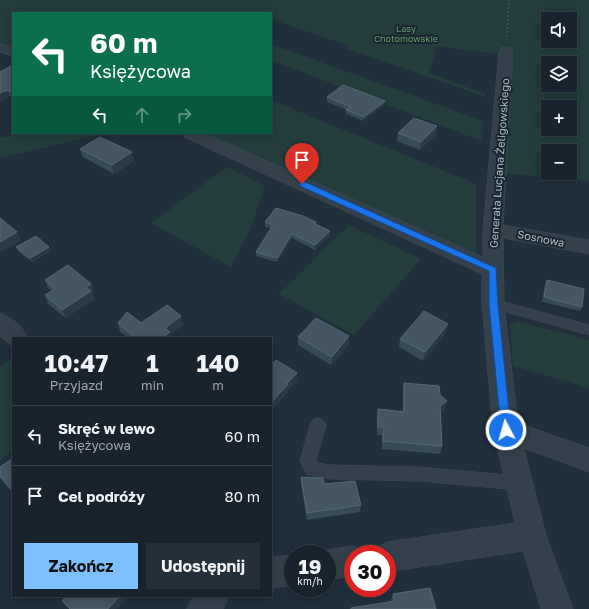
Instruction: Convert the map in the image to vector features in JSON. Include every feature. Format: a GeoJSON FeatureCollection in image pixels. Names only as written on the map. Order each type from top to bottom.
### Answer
{"type":"FeatureCollection","features":[{"type":"Feature","properties":{"kind":"street"},"geometry":{"type":"LineString","coordinates":[[0,47],[12,53]]}},
{"type":"Feature","properties":{"kind":"street","name":"Generała Lucjana Żeligowskiego"},"geometry":{"type":"LineString","coordinates":[[506,51],[493,230],[493,304],[506,430],[532,535],[557,609]]}},
{"type":"Feature","properties":{"kind":"street"},"geometry":{"type":"LineString","coordinates":[[192,134],[493,270]]}},
{"type":"Feature","properties":{"kind":"street","name":"Sosnowa"},"geometry":{"type":"LineString","coordinates":[[493,230],[524,234],[589,247]]}},
{"type":"Feature","properties":{"kind":"street"},"geometry":{"type":"LineString","coordinates":[[0,322],[16,337]]}},
{"type":"Feature","properties":{"kind":"street"},"geometry":{"type":"LineString","coordinates":[[506,430],[589,460]]}},
{"type":"Feature","properties":{"kind":"street"},"geometry":{"type":"LineString","coordinates":[[396,555],[532,535]]}},
{"type":"Feature","properties":{"kind":"street"},"geometry":{"type":"LineString","coordinates":[[272,574],[284,572]]}},
{"type":"Feature","properties":{"kind":"street"},"geometry":{"type":"LineString","coordinates":[[203,609],[213,597]]}},
{"type":"Feature","properties":{"kind":"lane"},"geometry":{"type":"LineString","coordinates":[[493,304],[589,330]]}},
{"type":"Feature","properties":{"kind":"lane"},"geometry":{"type":"LineString","coordinates":[[318,425],[308,461],[312,469],[331,472],[420,474],[518,483]]}},
{"type":"Feature","properties":{"kind":"path"},"geometry":{"type":"LineString","coordinates":[[506,51],[509,0]]}},
{"type":"Feature","properties":{"kind":"green space","name":"Lasy Chotomowskie"},"geometry":{"type":"Polygon","coordinates":[[[0,0],[589,0],[589,181],[577,180],[577,144],[541,144],[541,177],[503,173],[511,56],[437,46],[429,73],[486,94],[486,97],[347,49],[349,46],[272,19],[272,12],[12,12],[12,48],[0,42],[0,0]]]}},
{"type":"Feature","properties":{"kind":"green space"},"geometry":{"type":"Polygon","coordinates":[[[272,44],[483,121],[481,141],[272,60],[272,44]]]}},
{"type":"Feature","properties":{"kind":"green space"},"geometry":{"type":"Polygon","coordinates":[[[272,100],[476,184],[476,255],[204,134],[272,134],[272,100]]]}},
{"type":"Feature","properties":{"kind":"green space"},"geometry":{"type":"Polygon","coordinates":[[[18,134],[105,134],[0,158],[0,138],[18,134]]]}},
{"type":"Feature","properties":{"kind":"green space"},"geometry":{"type":"Polygon","coordinates":[[[227,167],[265,186],[251,228],[231,267],[151,223],[227,167]]]}},
{"type":"Feature","properties":{"kind":"green space"},"geometry":{"type":"Polygon","coordinates":[[[349,225],[421,259],[354,335],[279,294],[349,225]]]}},
{"type":"Feature","properties":{"kind":"green space"},"geometry":{"type":"Polygon","coordinates":[[[517,321],[589,340],[589,388],[513,366],[510,325],[517,321]]]}},
{"type":"Feature","properties":{"kind":"green space"},"geometry":{"type":"Polygon","coordinates":[[[12,359],[12,451],[0,460],[0,367],[12,359]]]}},
{"type":"Feature","properties":{"kind":"building"},"geometry":{"type":"Polygon","coordinates":[[[12,66],[12,92],[8,90],[0,93],[0,72],[12,66]]]}},
{"type":"Feature","properties":{"kind":"building"},"geometry":{"type":"Polygon","coordinates":[[[343,85],[385,101],[364,117],[346,110],[351,107],[327,97],[343,85]]]}},
{"type":"Feature","properties":{"kind":"building"},"geometry":{"type":"Polygon","coordinates":[[[414,118],[437,126],[421,142],[398,133],[414,118]]]}},
{"type":"Feature","properties":{"kind":"building"},"geometry":{"type":"Polygon","coordinates":[[[100,137],[132,152],[112,165],[80,149],[100,137]]]}},
{"type":"Feature","properties":{"kind":"building"},"geometry":{"type":"Polygon","coordinates":[[[276,208],[303,216],[330,231],[315,245],[292,234],[277,258],[256,252],[273,225],[265,222],[276,208]]]}},
{"type":"Feature","properties":{"kind":"building"},"geometry":{"type":"Polygon","coordinates":[[[0,218],[17,232],[0,242],[0,218]]]}},
{"type":"Feature","properties":{"kind":"building"},"geometry":{"type":"Polygon","coordinates":[[[36,236],[49,247],[30,258],[16,247],[36,236]]]}},
{"type":"Feature","properties":{"kind":"building"},"geometry":{"type":"Polygon","coordinates":[[[68,265],[91,284],[86,287],[91,291],[62,310],[45,295],[55,289],[45,280],[68,265]]]}},
{"type":"Feature","properties":{"kind":"building"},"geometry":{"type":"Polygon","coordinates":[[[547,280],[584,289],[582,307],[544,297],[547,280]]]}},
{"type":"Feature","properties":{"kind":"building"},"geometry":{"type":"Polygon","coordinates":[[[167,305],[181,316],[165,328],[170,332],[162,337],[134,337],[118,323],[127,312],[141,323],[167,305]]]}},
{"type":"Feature","properties":{"kind":"building"},"geometry":{"type":"Polygon","coordinates":[[[424,311],[448,324],[425,352],[400,339],[424,311]]]}},
{"type":"Feature","properties":{"kind":"building"},"geometry":{"type":"Polygon","coordinates":[[[316,318],[349,336],[332,357],[298,337],[316,318]]]}},
{"type":"Feature","properties":{"kind":"building"},"geometry":{"type":"Polygon","coordinates":[[[276,360],[297,373],[272,402],[272,364],[276,360]]]}},
{"type":"Feature","properties":{"kind":"building"},"geometry":{"type":"Polygon","coordinates":[[[404,383],[439,386],[440,395],[447,401],[440,406],[442,446],[383,441],[384,427],[378,427],[378,409],[404,412],[404,383]]]}},
{"type":"Feature","properties":{"kind":"building"},"geometry":{"type":"Polygon","coordinates":[[[12,459],[12,490],[0,476],[0,467],[12,459]]]}},
{"type":"Feature","properties":{"kind":"building"},"geometry":{"type":"Polygon","coordinates":[[[301,477],[323,478],[324,484],[355,481],[361,505],[307,513],[301,477]]]}},
{"type":"Feature","properties":{"kind":"building"},"geometry":{"type":"Polygon","coordinates":[[[430,588],[436,609],[351,609],[395,601],[394,597],[396,597],[396,594],[430,588]]]}},
{"type":"Feature","properties":{"kind":"building"},"geometry":{"type":"Polygon","coordinates":[[[66,597],[119,597],[108,609],[70,609],[62,601],[66,597]]]}},
{"type":"Feature","properties":{"kind":"route"},"geometry":{"type":"LineString","coordinates":[[302,184],[493,270],[493,304],[506,430]]}}]}
